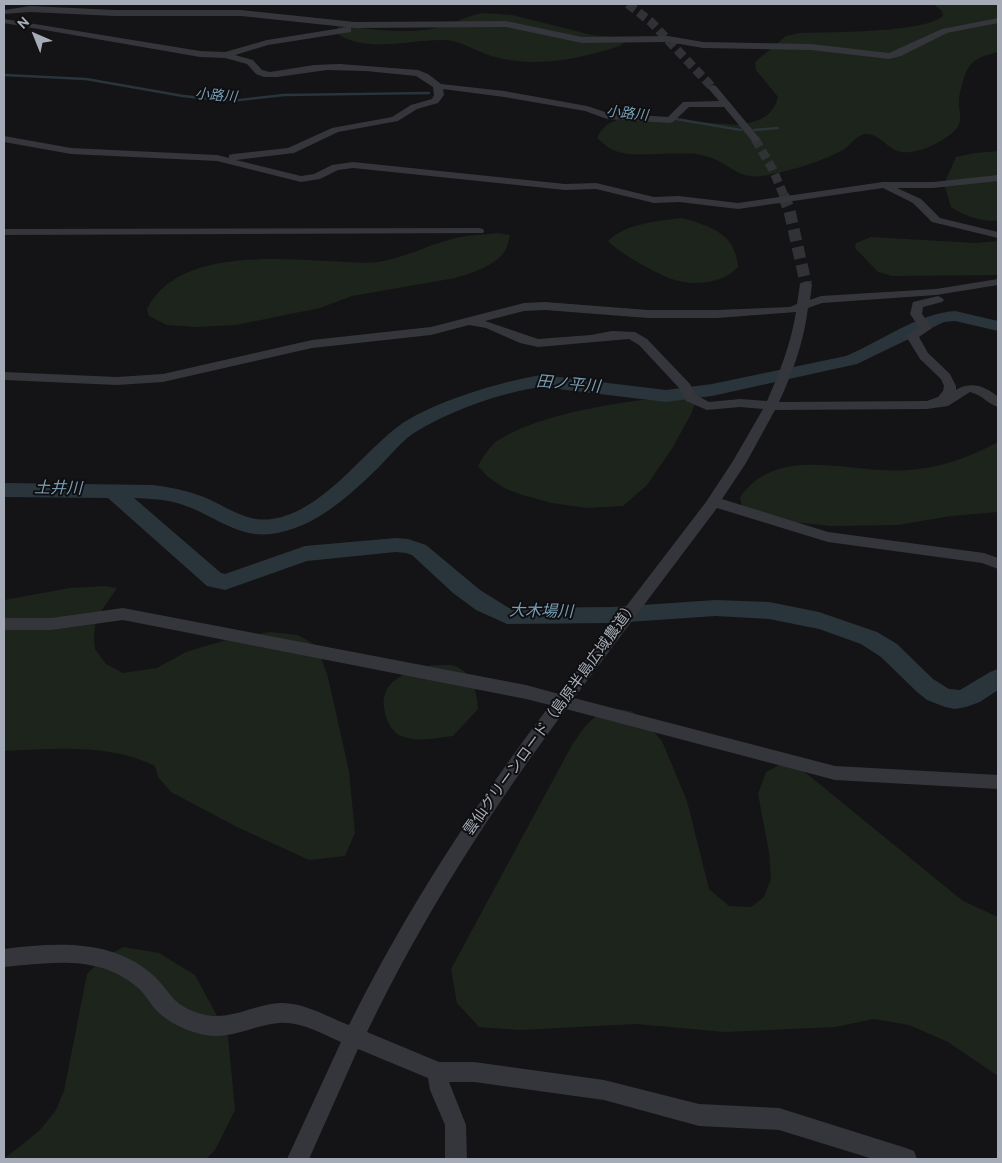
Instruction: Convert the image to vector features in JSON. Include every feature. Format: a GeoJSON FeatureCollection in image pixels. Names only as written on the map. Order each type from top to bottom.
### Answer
{"type":"FeatureCollection","features":[{"type":"Feature","properties":{"kind":"street"},"geometry":{"type":"LineString","coordinates":[[4,12],[30,9],[115,13],[241,13],[339,24],[506,24],[582,40],[668,39],[703,45],[811,47],[893,56],[945,31],[998,21]]}},
{"type":"Feature","properties":{"kind":"street"},"geometry":{"type":"LineString","coordinates":[[4,21],[200,54],[225,56],[250,62],[256,71],[263,74],[293,72],[312,68],[357,66],[418,74],[425,76],[438,86],[504,94],[587,109],[608,116],[670,120],[686,104],[726,104]]}},
{"type":"Feature","properties":{"kind":"street"},"geometry":{"type":"LineString","coordinates":[[225,56],[268,43],[341,32],[364,25]]}},
{"type":"Feature","properties":{"kind":"street"},"geometry":{"type":"LineString","coordinates":[[4,139],[71,151],[217,158],[281,153],[334,130],[395,120],[414,107],[434,101],[439,96],[438,86]]}},
{"type":"Feature","properties":{"kind":"street"},"geometry":{"type":"LineString","coordinates":[[713,88],[755,139]]}},
{"type":"Feature","properties":{"kind":"street"},"geometry":{"type":"LineString","coordinates":[[217,158],[301,179],[316,177],[336,168],[353,165],[565,187],[596,186],[654,200],[679,199],[725,205],[767,202],[883,185],[933,185],[998,178]]}},
{"type":"Feature","properties":{"kind":"street"},"geometry":{"type":"LineString","coordinates":[[883,185],[918,201],[936,220],[998,235]]}},
{"type":"Feature","properties":{"kind":"street"},"geometry":{"type":"LineString","coordinates":[[4,232],[479,231]]}},
{"type":"Feature","properties":{"kind":"street"},"geometry":{"type":"LineString","coordinates":[[4,376],[117,381],[163,378],[312,344],[431,331],[524,307],[545,306],[648,314],[688,315],[792,310],[821,300],[936,292],[998,282]]}},
{"type":"Feature","properties":{"kind":"street","name":"雲仙グリーンロード（島原半島広域農道）"},"geometry":{"type":"LineString","coordinates":[[298,1159],[377,988],[416,917],[463,842],[535,738],[714,502],[752,443],[788,368],[805,306],[806,284]]}},
{"type":"Feature","properties":{"kind":"street"},"geometry":{"type":"LineString","coordinates":[[936,292],[940,299],[917,305],[916,314],[926,328],[912,336],[923,355],[948,380],[950,386],[949,393],[939,403]]}},
{"type":"Feature","properties":{"kind":"street"},"geometry":{"type":"LineString","coordinates":[[471,322],[489,325],[524,340],[538,343],[591,339],[612,335],[631,335],[643,342],[696,402],[707,406],[740,403],[781,406],[939,403],[946,402],[968,388],[983,391],[998,404]]}},
{"type":"Feature","properties":{"kind":"street"},"geometry":{"type":"LineString","coordinates":[[714,502],[828,537],[984,558],[998,564]]}},
{"type":"Feature","properties":{"kind":"street"},"geometry":{"type":"LineString","coordinates":[[4,624],[51,624],[123,614],[526,692],[835,773],[998,782]]}},
{"type":"Feature","properties":{"kind":"street"},"geometry":{"type":"LineString","coordinates":[[4,958],[58,952],[102,957],[120,964],[146,982],[166,1007],[185,1019],[207,1026],[228,1026],[271,1014],[290,1013],[312,1020],[439,1072],[474,1072],[604,1090],[699,1115],[780,1119],[906,1159]]}},
{"type":"Feature","properties":{"kind":"street"},"geometry":{"type":"LineString","coordinates":[[439,1072],[437,1080],[454,1120],[458,1143],[456,1159]]}},
{"type":"Feature","properties":{"kind":"shaded area"},"geometry":{"type":"Polygon","coordinates":[[[933,4],[998,4],[998,52],[978,59],[970,66],[964,77],[960,94],[960,122],[956,130],[932,146],[916,151],[901,152],[891,148],[873,135],[865,134],[858,137],[844,149],[816,162],[782,172],[751,176],[737,172],[706,156],[682,153],[630,154],[609,148],[597,138],[603,128],[612,122],[633,117],[740,125],[759,120],[769,114],[776,104],[778,97],[756,70],[755,62],[786,36],[799,33],[875,31],[917,26],[933,22],[943,16],[942,11],[933,4]]]}},
{"type":"Feature","properties":{"kind":"shaded area"},"geometry":{"type":"Polygon","coordinates":[[[484,13],[512,15],[592,35],[625,38],[626,41],[620,46],[589,55],[558,61],[527,62],[495,57],[452,41],[432,40],[375,44],[361,43],[336,33],[338,27],[345,26],[391,31],[425,30],[442,27],[484,13]]]}},
{"type":"Feature","properties":{"kind":"shaded area"},"geometry":{"type":"Polygon","coordinates":[[[998,151],[998,221],[973,218],[951,207],[944,184],[956,157],[998,151]]]}},
{"type":"Feature","properties":{"kind":"shaded area"},"geometry":{"type":"Polygon","coordinates":[[[682,218],[712,228],[727,239],[736,256],[738,267],[726,276],[711,282],[679,281],[642,264],[621,252],[608,241],[615,235],[633,227],[682,218]]]}},
{"type":"Feature","properties":{"kind":"shaded area"},"geometry":{"type":"Polygon","coordinates":[[[497,233],[510,235],[505,251],[495,261],[476,271],[455,278],[352,296],[320,308],[236,325],[196,327],[167,325],[149,316],[147,309],[161,290],[180,276],[202,267],[254,259],[377,262],[457,238],[497,233]]]}},
{"type":"Feature","properties":{"kind":"shaded area"},"geometry":{"type":"Polygon","coordinates":[[[871,237],[976,243],[998,241],[998,275],[892,276],[878,272],[855,248],[856,243],[871,237]]]}},
{"type":"Feature","properties":{"kind":"shaded area"},"geometry":{"type":"Polygon","coordinates":[[[679,396],[694,397],[695,404],[691,414],[673,447],[647,485],[623,506],[587,508],[552,503],[522,495],[504,488],[487,476],[478,466],[489,449],[497,441],[537,422],[560,415],[610,405],[679,396]]]}},
{"type":"Feature","properties":{"kind":"shaded area"},"geometry":{"type":"Polygon","coordinates":[[[998,442],[998,512],[951,516],[898,525],[831,526],[764,519],[742,506],[740,497],[756,480],[775,470],[796,466],[818,465],[886,470],[920,469],[954,461],[998,442]]]}},
{"type":"Feature","properties":{"kind":"shaded area"},"geometry":{"type":"Polygon","coordinates":[[[106,586],[117,588],[102,610],[95,625],[95,649],[106,664],[123,673],[157,668],[186,652],[229,639],[270,632],[298,635],[317,646],[328,677],[349,771],[355,833],[345,856],[309,860],[237,827],[171,792],[158,777],[155,766],[137,759],[119,754],[81,749],[4,751],[4,600],[70,588],[106,586]]]}},
{"type":"Feature","properties":{"kind":"shaded area"},"geometry":{"type":"Polygon","coordinates":[[[432,665],[455,666],[466,673],[473,684],[477,696],[478,709],[453,736],[433,739],[412,739],[399,735],[392,728],[386,716],[385,693],[396,680],[404,675],[432,665]]]}},
{"type":"Feature","properties":{"kind":"shaded area"},"geometry":{"type":"Polygon","coordinates":[[[616,709],[631,711],[644,721],[662,741],[687,801],[709,889],[729,906],[751,907],[764,897],[771,879],[769,852],[758,794],[766,772],[783,763],[801,769],[963,901],[998,917],[998,1076],[948,1042],[909,1025],[874,1019],[835,1027],[725,1032],[636,1024],[520,1030],[479,1027],[457,1003],[451,969],[572,745],[585,726],[594,718],[607,711],[616,709]]]}},
{"type":"Feature","properties":{"kind":"shaded area"},"geometry":{"type":"Polygon","coordinates":[[[123,947],[159,953],[195,975],[228,1036],[235,1110],[215,1150],[206,1159],[4,1159],[40,1130],[56,1110],[64,1091],[87,974],[102,959],[123,947]]]}},
{"type":"Feature","properties":{"kind":"waterway","name":"小路川"},"geometry":{"type":"LineString","coordinates":[[4,75],[86,79],[183,96],[230,101],[284,95],[429,93]]}},
{"type":"Feature","properties":{"kind":"waterway","name":"小路川"},"geometry":{"type":"LineString","coordinates":[[676,119],[741,130]]}},
{"type":"Feature","properties":{"kind":"waterway","name":"小路川"},"geometry":{"type":"LineString","coordinates":[[754,130],[778,128]]}},
{"type":"Feature","properties":{"kind":"waterway","name":"田ノ平川"},"geometry":{"type":"LineString","coordinates":[[4,490],[153,492],[174,495],[202,504],[243,524],[271,527],[292,521],[334,496],[354,480],[403,432],[417,423],[463,403],[527,383],[542,381],[666,396],[712,390],[851,360],[873,351],[932,320],[944,317],[955,316],[998,326]]}},
{"type":"Feature","properties":{"kind":"waterway","name":"大木場川"},"geometry":{"type":"LineString","coordinates":[[113,491],[215,580],[225,582],[305,554],[396,545],[408,546],[419,550],[483,604],[507,616],[613,615],[716,608],[744,608],[769,611],[819,621],[869,638],[889,651],[925,686],[945,698],[955,700],[966,698],[998,678]]}},
{"type":"Feature","properties":{"kind":"tunnel"},"geometry":{"type":"LineString","coordinates":[[628,4],[651,22],[713,88]]}},
{"type":"Feature","properties":{"kind":"tunnel"},"geometry":{"type":"LineString","coordinates":[[755,139],[773,170],[784,196]]}},
{"type":"Feature","properties":{"kind":"tunnel"},"geometry":{"type":"LineString","coordinates":[[783,195],[789,209],[806,284]]}},
{"type":"Feature","properties":{"kind":"water label","name":"土井川"},"geometry":{"type":"Point","coordinates":[58,490]}}]}
